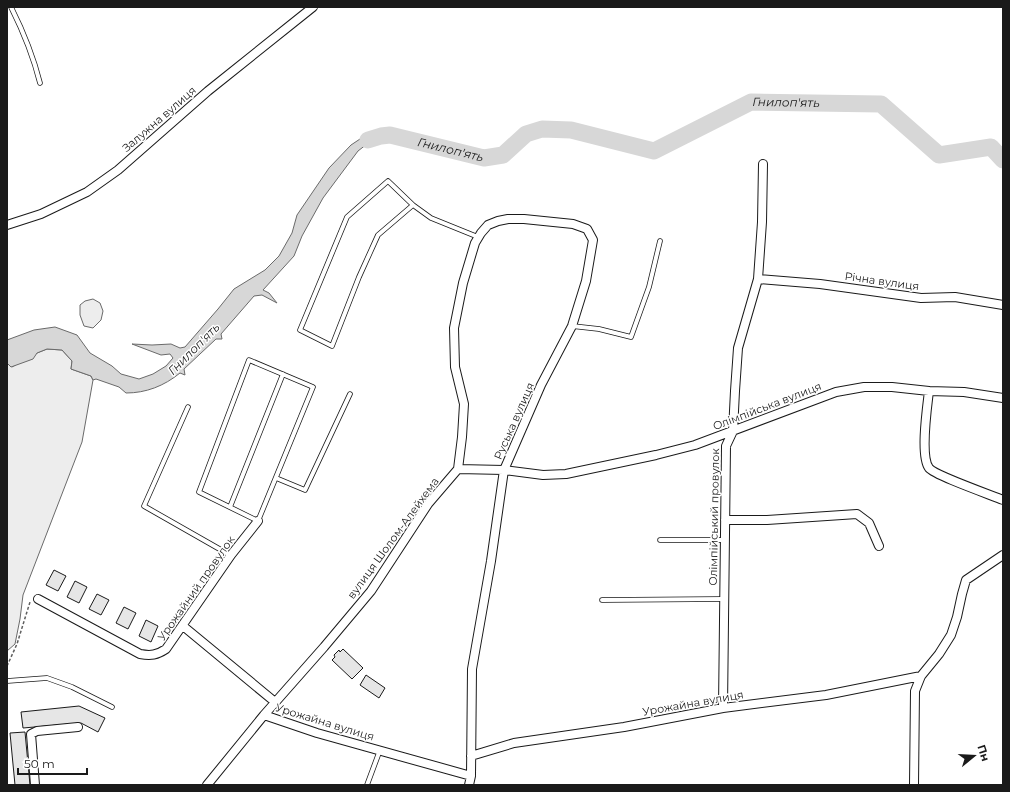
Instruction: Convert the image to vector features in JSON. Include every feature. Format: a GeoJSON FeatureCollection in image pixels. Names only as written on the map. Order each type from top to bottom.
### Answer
{"type":"FeatureCollection","features":[{"type":"Feature","properties":{"kind":"street","name":"Залужна вулиця"},"geometry":{"type":"LineString","coordinates":[[7,225],[41,214],[87,192],[118,170],[208,91],[313,7]]}},
{"type":"Feature","properties":{"kind":"street","name":"Олімпійський провулок"},"geometry":{"type":"LineString","coordinates":[[723,708],[726,446],[733,431],[738,348],[758,279],[762,222],[763,164]]}},
{"type":"Feature","properties":{"kind":"street"},"geometry":{"type":"LineString","coordinates":[[458,469],[464,404],[455,367],[454,328],[475,243],[488,225],[508,219],[524,219],[573,224],[587,229],[593,240],[590,260],[586,281],[572,326]]}},
{"type":"Feature","properties":{"kind":"street","name":"Річна вулиця"},"geometry":{"type":"LineString","coordinates":[[758,279],[820,284],[921,298],[955,297],[1003,305]]}},
{"type":"Feature","properties":{"kind":"street","name":"Руська вулиця"},"geometry":{"type":"LineString","coordinates":[[469,785],[471,776],[472,669],[491,561],[504,470],[542,385],[572,326]]}},
{"type":"Feature","properties":{"kind":"street","name":"Олімпійська вулиця"},"geometry":{"type":"LineString","coordinates":[[458,469],[504,470],[543,475],[566,474],[656,455],[695,445],[836,392],[864,387],[892,387],[929,391],[964,392],[1003,398]]}},
{"type":"Feature","properties":{"kind":"street"},"geometry":{"type":"LineString","coordinates":[[929,391],[925,459],[929,468],[932,471],[1003,500]]}},
{"type":"Feature","properties":{"kind":"street","name":"вулиця Шолом-Алейхема"},"geometry":{"type":"LineString","coordinates":[[207,785],[264,715],[371,591],[428,504],[458,469]]}},
{"type":"Feature","properties":{"kind":"street"},"geometry":{"type":"LineString","coordinates":[[725,520],[767,520],[857,514],[869,523],[879,546]]}},
{"type":"Feature","properties":{"kind":"street","name":"Урожайний провулок"},"geometry":{"type":"LineString","coordinates":[[38,599],[140,654],[149,656],[157,654],[166,649],[231,555],[258,521]]}},
{"type":"Feature","properties":{"kind":"street"},"geometry":{"type":"LineString","coordinates":[[914,785],[915,691],[921,676],[940,654],[951,635],[958,617],[966,580],[1003,555]]}},
{"type":"Feature","properties":{"kind":"street"},"geometry":{"type":"LineString","coordinates":[[183,626],[275,702]]}},
{"type":"Feature","properties":{"kind":"street","name":"Урожайна вулиця"},"geometry":{"type":"LineString","coordinates":[[471,756],[514,743],[624,727],[723,708],[826,695],[921,676]]}},
{"type":"Feature","properties":{"kind":"street","name":"Урожайна вулиця"},"geometry":{"type":"LineString","coordinates":[[264,715],[317,733],[471,776]]}},
{"type":"Feature","properties":{"kind":"street"},"geometry":{"type":"LineString","coordinates":[[35,785],[31,734],[37,731],[78,727]]}},
{"type":"Feature","properties":{"kind":"lane"},"geometry":{"type":"LineString","coordinates":[[11,7],[34,58],[40,83]]}},
{"type":"Feature","properties":{"kind":"lane"},"geometry":{"type":"LineString","coordinates":[[413,204],[378,236],[359,277],[332,346],[300,330],[347,217],[388,181],[431,218],[478,237]]}},
{"type":"Feature","properties":{"kind":"lane"},"geometry":{"type":"LineString","coordinates":[[572,326],[599,329],[630,337],[648,287],[660,241]]}},
{"type":"Feature","properties":{"kind":"lane"},"geometry":{"type":"LineString","coordinates":[[249,360],[283,374],[313,387],[258,521],[199,492],[249,360]]}},
{"type":"Feature","properties":{"kind":"lane"},"geometry":{"type":"LineString","coordinates":[[230,507],[283,374]]}},
{"type":"Feature","properties":{"kind":"lane"},"geometry":{"type":"LineString","coordinates":[[276,478],[306,490],[350,394]]}},
{"type":"Feature","properties":{"kind":"lane"},"geometry":{"type":"LineString","coordinates":[[188,407],[144,506],[231,555]]}},
{"type":"Feature","properties":{"kind":"lane"},"geometry":{"type":"LineString","coordinates":[[660,540],[725,540]]}},
{"type":"Feature","properties":{"kind":"lane"},"geometry":{"type":"LineString","coordinates":[[602,600],[724,599]]}},
{"type":"Feature","properties":{"kind":"lane"},"geometry":{"type":"LineString","coordinates":[[7,681],[46,678],[72,687],[112,707]]}},
{"type":"Feature","properties":{"kind":"lane","name":"Урожайна вулиця"},"geometry":{"type":"LineString","coordinates":[[367,785],[380,750]]}},
{"type":"Feature","properties":{"kind":"path"},"geometry":{"type":"LineString","coordinates":[[7,666],[17,644],[31,597],[38,599]]}},
{"type":"Feature","properties":{"kind":"shaded area"},"geometry":{"type":"Polygon","coordinates":[[[93,299],[100,303],[103,311],[101,320],[93,328],[84,326],[80,315],[80,305],[85,301],[93,299]]]}},
{"type":"Feature","properties":{"kind":"shaded area"},"geometry":{"type":"Polygon","coordinates":[[[47,349],[62,350],[72,361],[71,369],[91,376],[93,380],[82,442],[23,595],[15,644],[7,651],[7,363],[12,367],[47,349]]]}},
{"type":"Feature","properties":{"kind":"water"},"geometry":{"type":"Polygon","coordinates":[[[371,135],[390,135],[367,144],[358,151],[323,198],[302,236],[294,256],[263,290],[269,293],[277,303],[262,295],[254,296],[221,334],[222,339],[216,339],[184,369],[185,375],[180,373],[168,382],[148,390],[126,393],[119,387],[96,379],[93,380],[91,376],[71,369],[72,361],[62,350],[47,349],[37,353],[33,359],[11,367],[7,363],[7,340],[34,330],[55,327],[77,335],[90,353],[112,366],[121,374],[139,379],[153,374],[166,366],[173,358],[170,354],[161,355],[132,344],[171,344],[180,348],[185,347],[234,289],[265,270],[279,256],[292,233],[297,215],[329,168],[351,145],[360,139],[371,135]]]}},
{"type":"Feature","properties":{"kind":"building"},"geometry":{"type":"Polygon","coordinates":[[[54,570],[66,576],[58,591],[46,585],[54,570]]]}},
{"type":"Feature","properties":{"kind":"building"},"geometry":{"type":"Polygon","coordinates":[[[75,581],[87,587],[79,603],[67,597],[75,581]]]}},
{"type":"Feature","properties":{"kind":"building"},"geometry":{"type":"Polygon","coordinates":[[[97,594],[109,600],[101,615],[89,609],[97,594]]]}},
{"type":"Feature","properties":{"kind":"building"},"geometry":{"type":"Polygon","coordinates":[[[124,607],[136,613],[128,629],[116,623],[124,607]]]}},
{"type":"Feature","properties":{"kind":"building"},"geometry":{"type":"Polygon","coordinates":[[[146,620],[158,626],[151,642],[139,636],[146,620]]]}},
{"type":"Feature","properties":{"kind":"building"},"geometry":{"type":"Polygon","coordinates":[[[343,649],[363,668],[352,679],[332,660],[335,657],[334,655],[339,650],[340,652],[343,649]]]}},
{"type":"Feature","properties":{"kind":"building"},"geometry":{"type":"Polygon","coordinates":[[[366,675],[385,688],[379,698],[360,685],[366,675]]]}},
{"type":"Feature","properties":{"kind":"building"},"geometry":{"type":"Polygon","coordinates":[[[79,706],[105,718],[98,732],[81,723],[23,728],[21,712],[79,706]]]}},
{"type":"Feature","properties":{"kind":"building"},"geometry":{"type":"Polygon","coordinates":[[[25,732],[30,785],[15,785],[10,733],[25,732]]]}},
{"type":"Feature","properties":{"kind":"waterway","name":"Гнилоп'ять"},"geometry":{"type":"LineString","coordinates":[[368,140],[390,135],[484,158],[503,155],[526,134],[542,129],[571,130],[654,151],[751,102],[881,104],[939,155],[991,147],[1003,160]]}}]}
